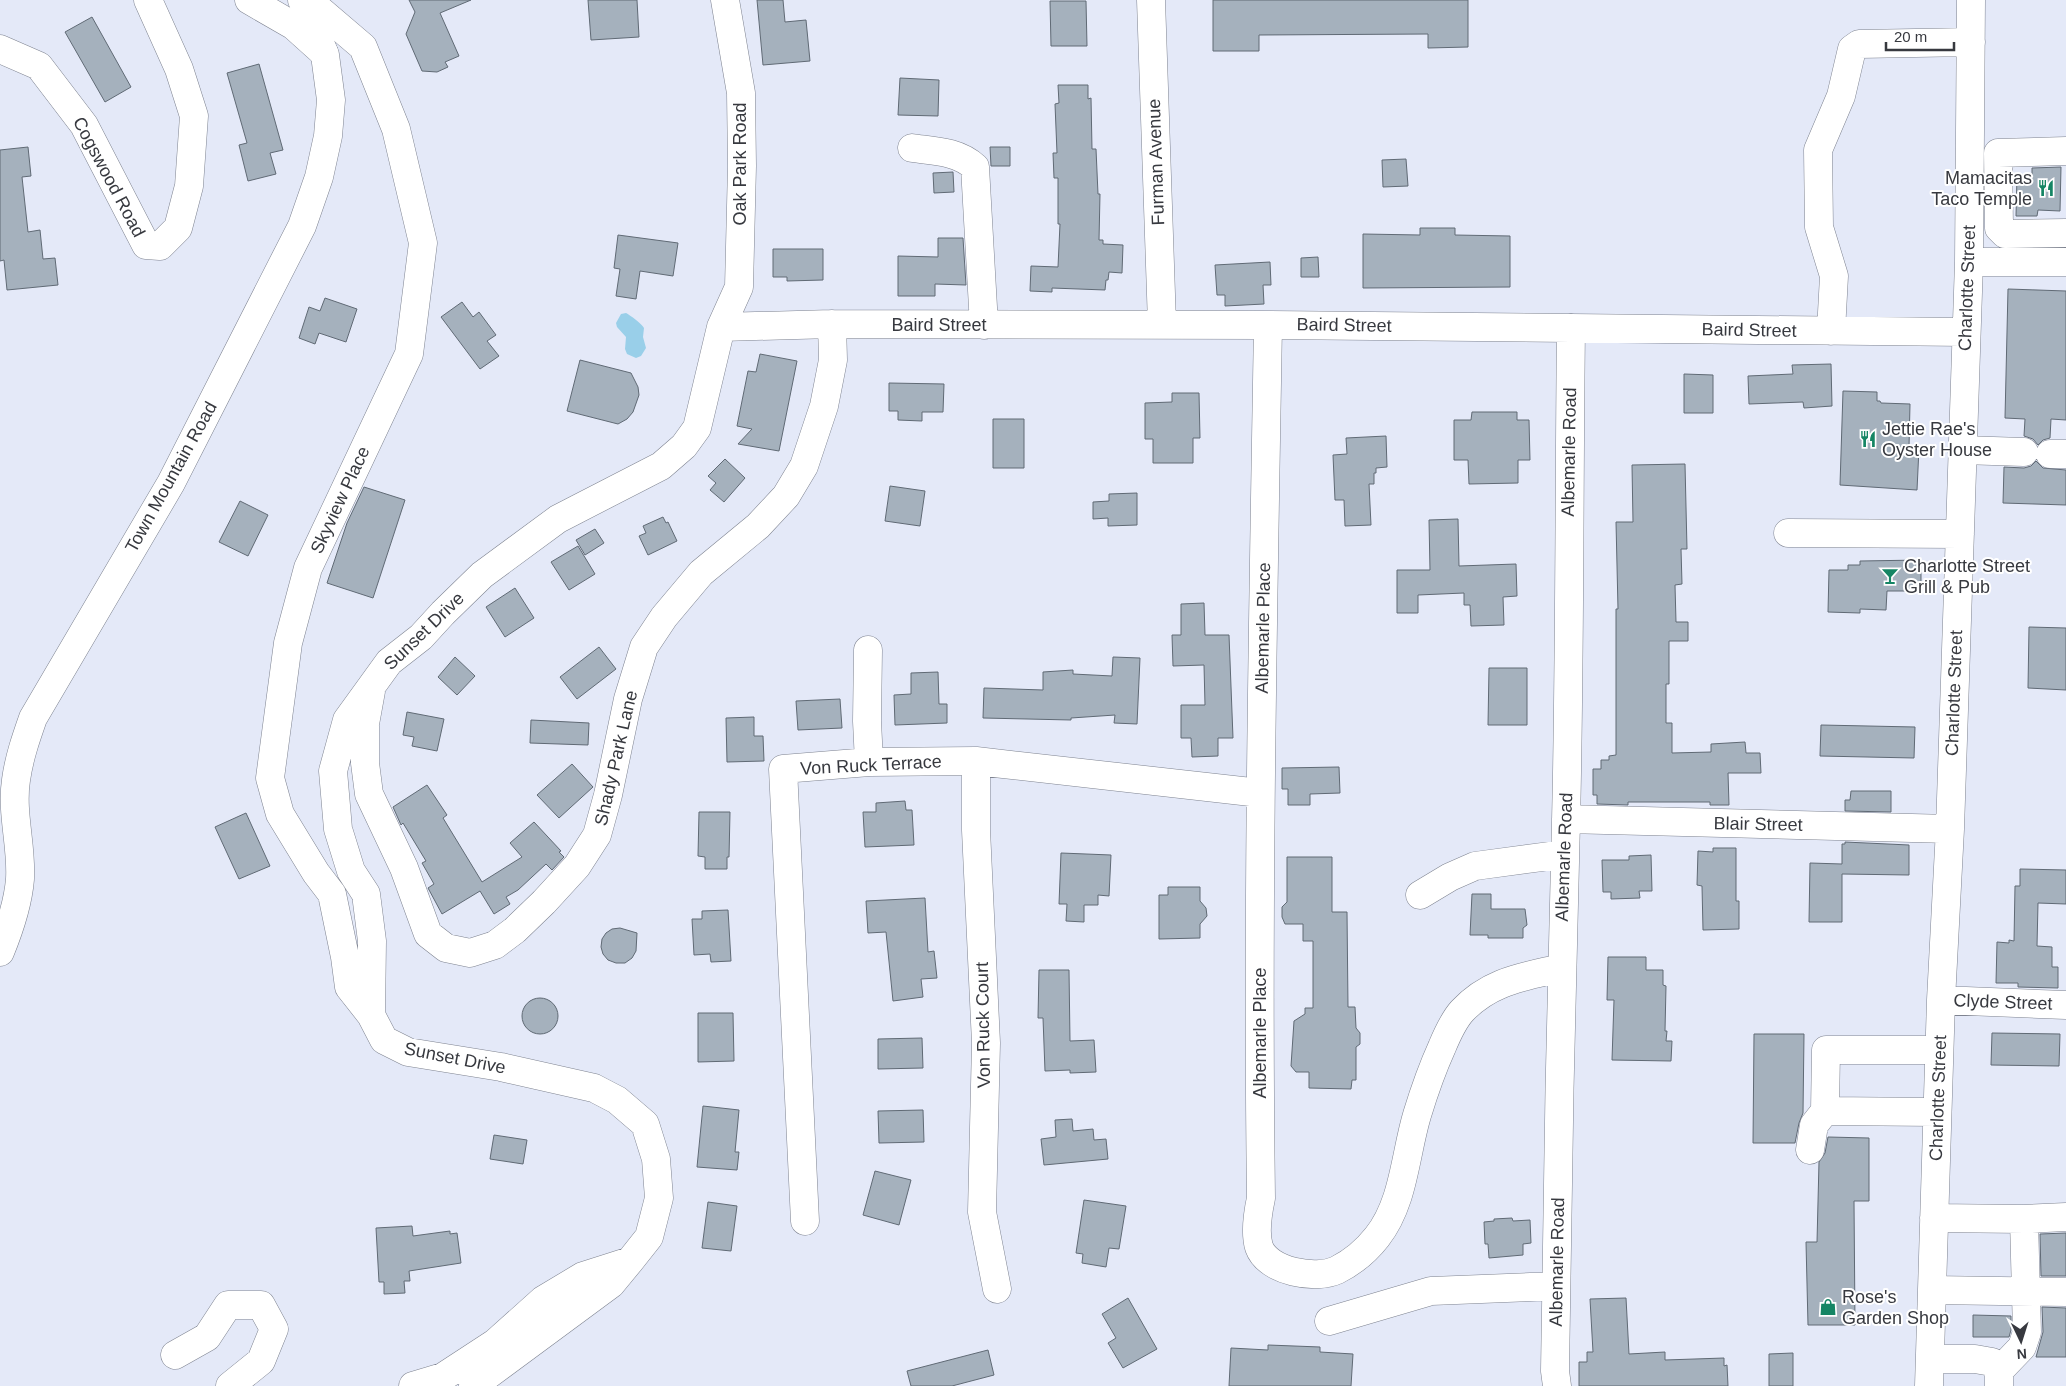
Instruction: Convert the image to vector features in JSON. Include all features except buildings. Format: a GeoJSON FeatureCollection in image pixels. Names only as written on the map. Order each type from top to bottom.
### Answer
{"type":"FeatureCollection","features":[{"type":"Feature","properties":{"kind":"street","name":"Cogswood Road"},"geometry":{"type":"LineString","coordinates":[[0,49],[39,66],[84,125],[146,245],[160,246],[178,228],[189,186],[194,116],[179,69],[148,0]]}},
{"type":"Feature","properties":{"kind":"street"},"geometry":{"type":"LineString","coordinates":[[249,0],[294,26],[324,53]]}},
{"type":"Feature","properties":{"kind":"street","name":"Town Mountain Road"},"geometry":{"type":"LineString","coordinates":[[0,952],[14,910],[20,879],[15,781],[24,743],[33,718],[171,483],[302,226],[319,177],[328,136],[331,100],[324,53],[302,0]]}},
{"type":"Feature","properties":{"kind":"street","name":"Skyview Place"},"geometry":{"type":"LineString","coordinates":[[308,0],[363,47],[396,129],[423,243],[409,354],[308,568],[288,643],[270,778],[280,814],[316,873],[332,894],[349,987],[371,1015]]}},
{"type":"Feature","properties":{"kind":"street","name":"Oak Park Road"},"geometry":{"type":"LineString","coordinates":[[721,326],[739,287],[742,166],[741,93],[724,0]]}},
{"type":"Feature","properties":{"kind":"street","name":"Furman Avenue"},"geometry":{"type":"LineString","coordinates":[[1151,0],[1162,324]]}},
{"type":"Feature","properties":{"kind":"street","name":"Charlotte Street"},"geometry":{"type":"LineString","coordinates":[[1929,1386],[1939,1050],[1950,829],[1969,262],[1971,0]]}},
{"type":"Feature","properties":{"kind":"street"},"geometry":{"type":"LineString","coordinates":[[1831,331],[1834,276],[1819,227],[1818,150],[1841,96],[1852,49],[1859,44],[1971,42]]}},
{"type":"Feature","properties":{"kind":"street"},"geometry":{"type":"LineString","coordinates":[[912,148],[947,152],[961,157],[975,167],[984,325]]}},
{"type":"Feature","properties":{"kind":"street"},"geometry":{"type":"LineString","coordinates":[[2006,262],[2002,231],[1998,152],[2066,151]]}},
{"type":"Feature","properties":{"kind":"street"},"geometry":{"type":"LineString","coordinates":[[1970,164],[1998,163]]}},
{"type":"Feature","properties":{"kind":"street"},"geometry":{"type":"LineString","coordinates":[[1969,228],[2066,233]]}},
{"type":"Feature","properties":{"kind":"street"},"geometry":{"type":"LineString","coordinates":[[1969,262],[2066,262]]}},
{"type":"Feature","properties":{"kind":"street","name":"Baird Street"},"geometry":{"type":"LineString","coordinates":[[721,326],[832,324],[1268,324],[1966,332]]}},
{"type":"Feature","properties":{"kind":"street","name":"Shady Park Lane"},"geometry":{"type":"LineString","coordinates":[[372,687],[366,724],[365,763],[369,794],[404,868],[428,934],[446,948],[470,953],[495,945],[515,930],[544,902],[577,866],[597,835],[612,776],[628,699],[644,647],[664,617],[701,573],[758,526],[786,496],[804,466],[824,406],[833,360],[832,324]]}},
{"type":"Feature","properties":{"kind":"street","name":"Albemarle Place"},"geometry":{"type":"LineString","coordinates":[[1268,324],[1260,793],[1259,1042],[1261,1198],[1257,1217],[1260,1248],[1270,1261],[1282,1269],[1311,1275],[1335,1271],[1360,1256],[1378,1236],[1391,1213],[1404,1172],[1417,1116],[1435,1062],[1462,1012],[1489,988],[1516,978],[1561,968]]}},
{"type":"Feature","properties":{"kind":"street","name":"Sunset Drive"},"geometry":{"type":"LineString","coordinates":[[473,1386],[611,1284],[630,1261],[649,1237],[659,1198],[656,1159],[645,1124],[617,1100],[594,1088],[501,1067],[408,1052],[384,1040],[371,1015],[372,942],[366,894],[351,871],[338,828],[333,771],[347,720],[389,662],[422,637],[443,613],[482,575],[558,519],[662,466],[684,446],[697,428],[721,326]]}},
{"type":"Feature","properties":{"kind":"street","name":"Albemarle Road"},"geometry":{"type":"LineString","coordinates":[[1558,1386],[1555,1371],[1556,1286],[1561,968],[1566,819],[1571,328]]}},
{"type":"Feature","properties":{"kind":"street"},"geometry":{"type":"LineString","coordinates":[[1962,450],[2047,453]]}},
{"type":"Feature","properties":{"kind":"street"},"geometry":{"type":"LineString","coordinates":[[1788,533],[1960,534]]}},
{"type":"Feature","properties":{"kind":"street"},"geometry":{"type":"LineString","coordinates":[[868,650],[867,721],[869,762]]}},
{"type":"Feature","properties":{"kind":"street","name":"Von Ruck Terrace"},"geometry":{"type":"LineString","coordinates":[[805,1221],[783,770],[869,762],[976,761],[1260,793]]}},
{"type":"Feature","properties":{"kind":"street","name":"Von Ruck Court"},"geometry":{"type":"LineString","coordinates":[[976,761],[976,830],[986,1043],[982,1212],[997,1289]]}},
{"type":"Feature","properties":{"kind":"street","name":"Blair Street"},"geometry":{"type":"LineString","coordinates":[[1566,819],[1950,829]]}},
{"type":"Feature","properties":{"kind":"street"},"geometry":{"type":"LineString","coordinates":[[1420,896],[1450,877],[1475,866],[1565,854]]}},
{"type":"Feature","properties":{"kind":"street","name":"Clyde Street"},"geometry":{"type":"LineString","coordinates":[[1941,1000],[2066,1005]]}},
{"type":"Feature","properties":{"kind":"street"},"geometry":{"type":"LineString","coordinates":[[1810,1150],[1814,1125],[1825,1111],[1826,1050],[1939,1050]]}},
{"type":"Feature","properties":{"kind":"street"},"geometry":{"type":"LineString","coordinates":[[1825,1111],[1937,1112]]}},
{"type":"Feature","properties":{"kind":"street"},"geometry":{"type":"LineString","coordinates":[[1934,1218],[2024,1219],[2066,1217]]}},
{"type":"Feature","properties":{"kind":"street"},"geometry":{"type":"LineString","coordinates":[[1999,1379],[2022,1348],[2028,1332],[2024,1219]]}},
{"type":"Feature","properties":{"kind":"street"},"geometry":{"type":"LineString","coordinates":[[413,1386],[443,1377],[495,1343],[543,1300],[582,1276],[630,1261]]}},
{"type":"Feature","properties":{"kind":"street"},"geometry":{"type":"LineString","coordinates":[[1329,1321],[1431,1291],[1556,1286]]}},
{"type":"Feature","properties":{"kind":"street"},"geometry":{"type":"LineString","coordinates":[[1932,1290],[2066,1292]]}},
{"type":"Feature","properties":{"kind":"street"},"geometry":{"type":"LineString","coordinates":[[175,1354],[207,1337],[228,1306],[261,1305],[274,1329],[261,1361],[230,1386]]}},
{"type":"Feature","properties":{"kind":"street"},"geometry":{"type":"LineString","coordinates":[[1930,1359],[1975,1359],[1992,1362],[1999,1379]]}},
{"type":"Feature","properties":{"kind":"water"},"geometry":{"type":"Polygon","coordinates":[[[626,313],[644,328],[643,337],[646,348],[641,356],[636,358],[627,354],[625,349],[626,337],[617,327],[616,323],[621,314],[626,313]]]}},
{"type":"Feature","properties":{"kind":"place","name":"Mamacitas Taco Temple"},"geometry":{"type":"Point","coordinates":[2046,188]}},
{"type":"Feature","properties":{"kind":"place","name":"Jettie Rae's Oyster House"},"geometry":{"type":"Point","coordinates":[1868,439]}},
{"type":"Feature","properties":{"kind":"place","name":"Charlotte Street Grill & Pub"},"geometry":{"type":"Point","coordinates":[1890,576]}},
{"type":"Feature","properties":{"kind":"place","name":"Rose's Garden Shop"},"geometry":{"type":"Point","coordinates":[1828,1307]}}]}
